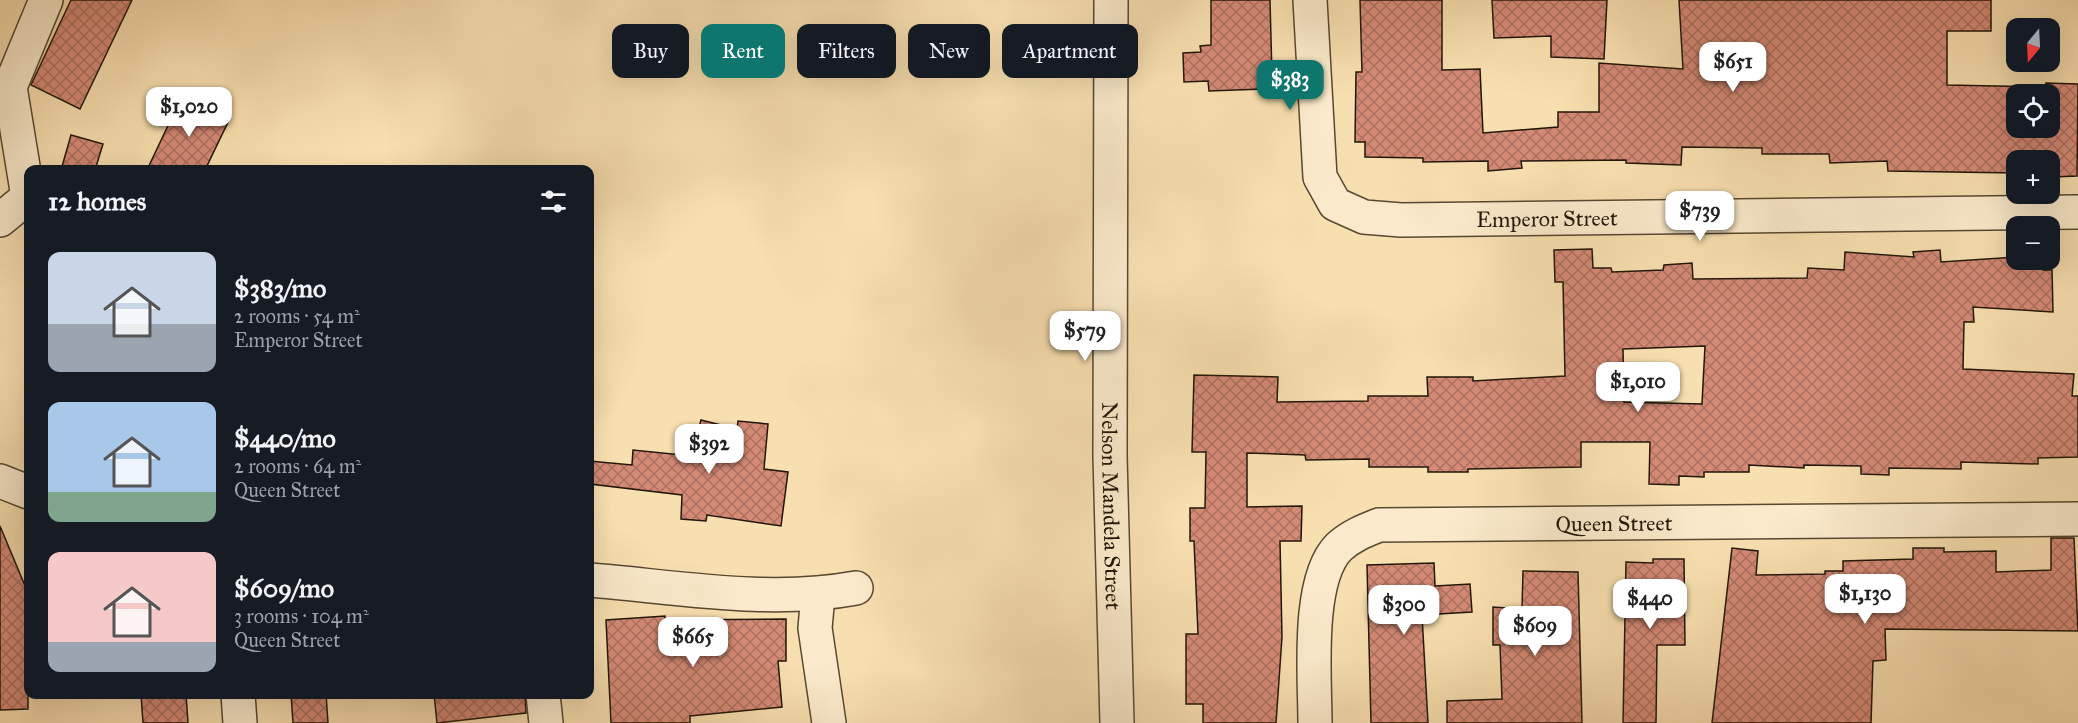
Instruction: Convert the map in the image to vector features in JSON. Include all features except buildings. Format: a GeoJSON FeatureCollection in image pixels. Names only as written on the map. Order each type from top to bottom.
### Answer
{"type":"FeatureCollection","features":[{"type":"Feature","properties":{"kind":"street"},"geometry":{"type":"LineString","coordinates":[[24,173],[10,87],[46,0]]}},
{"type":"Feature","properties":{"kind":"street","name":"Nelson Mandela Street"},"geometry":{"type":"LineString","coordinates":[[1112,0],[1110,456],[1117,723]]}},
{"type":"Feature","properties":{"kind":"street","name":"Emperor Street"},"geometry":{"type":"LineString","coordinates":[[1310,0],[1320,177],[1335,204],[1364,218],[1425,220],[2078,213]]}},
{"type":"Feature","properties":{"kind":"street"},"geometry":{"type":"LineString","coordinates":[[0,220],[24,200]]}},
{"type":"Feature","properties":{"kind":"street"},"geometry":{"type":"LineString","coordinates":[[0,481],[24,490]]}},
{"type":"Feature","properties":{"kind":"street","name":"Queen Street"},"geometry":{"type":"LineString","coordinates":[[1315,723],[1316,599],[1325,570],[1337,549],[1356,533],[1379,525],[2078,519]]}},
{"type":"Feature","properties":{"kind":"street"},"geometry":{"type":"LineString","coordinates":[[594,580],[784,596],[818,595],[856,588]]}},
{"type":"Feature","properties":{"kind":"street"},"geometry":{"type":"LineString","coordinates":[[818,595],[815,628],[829,723]]}},
{"type":"Feature","properties":{"kind":"street"},"geometry":{"type":"LineString","coordinates":[[238,699],[240,723]]}},
{"type":"Feature","properties":{"kind":"street"},"geometry":{"type":"LineString","coordinates":[[544,699],[546,723]]}}]}
